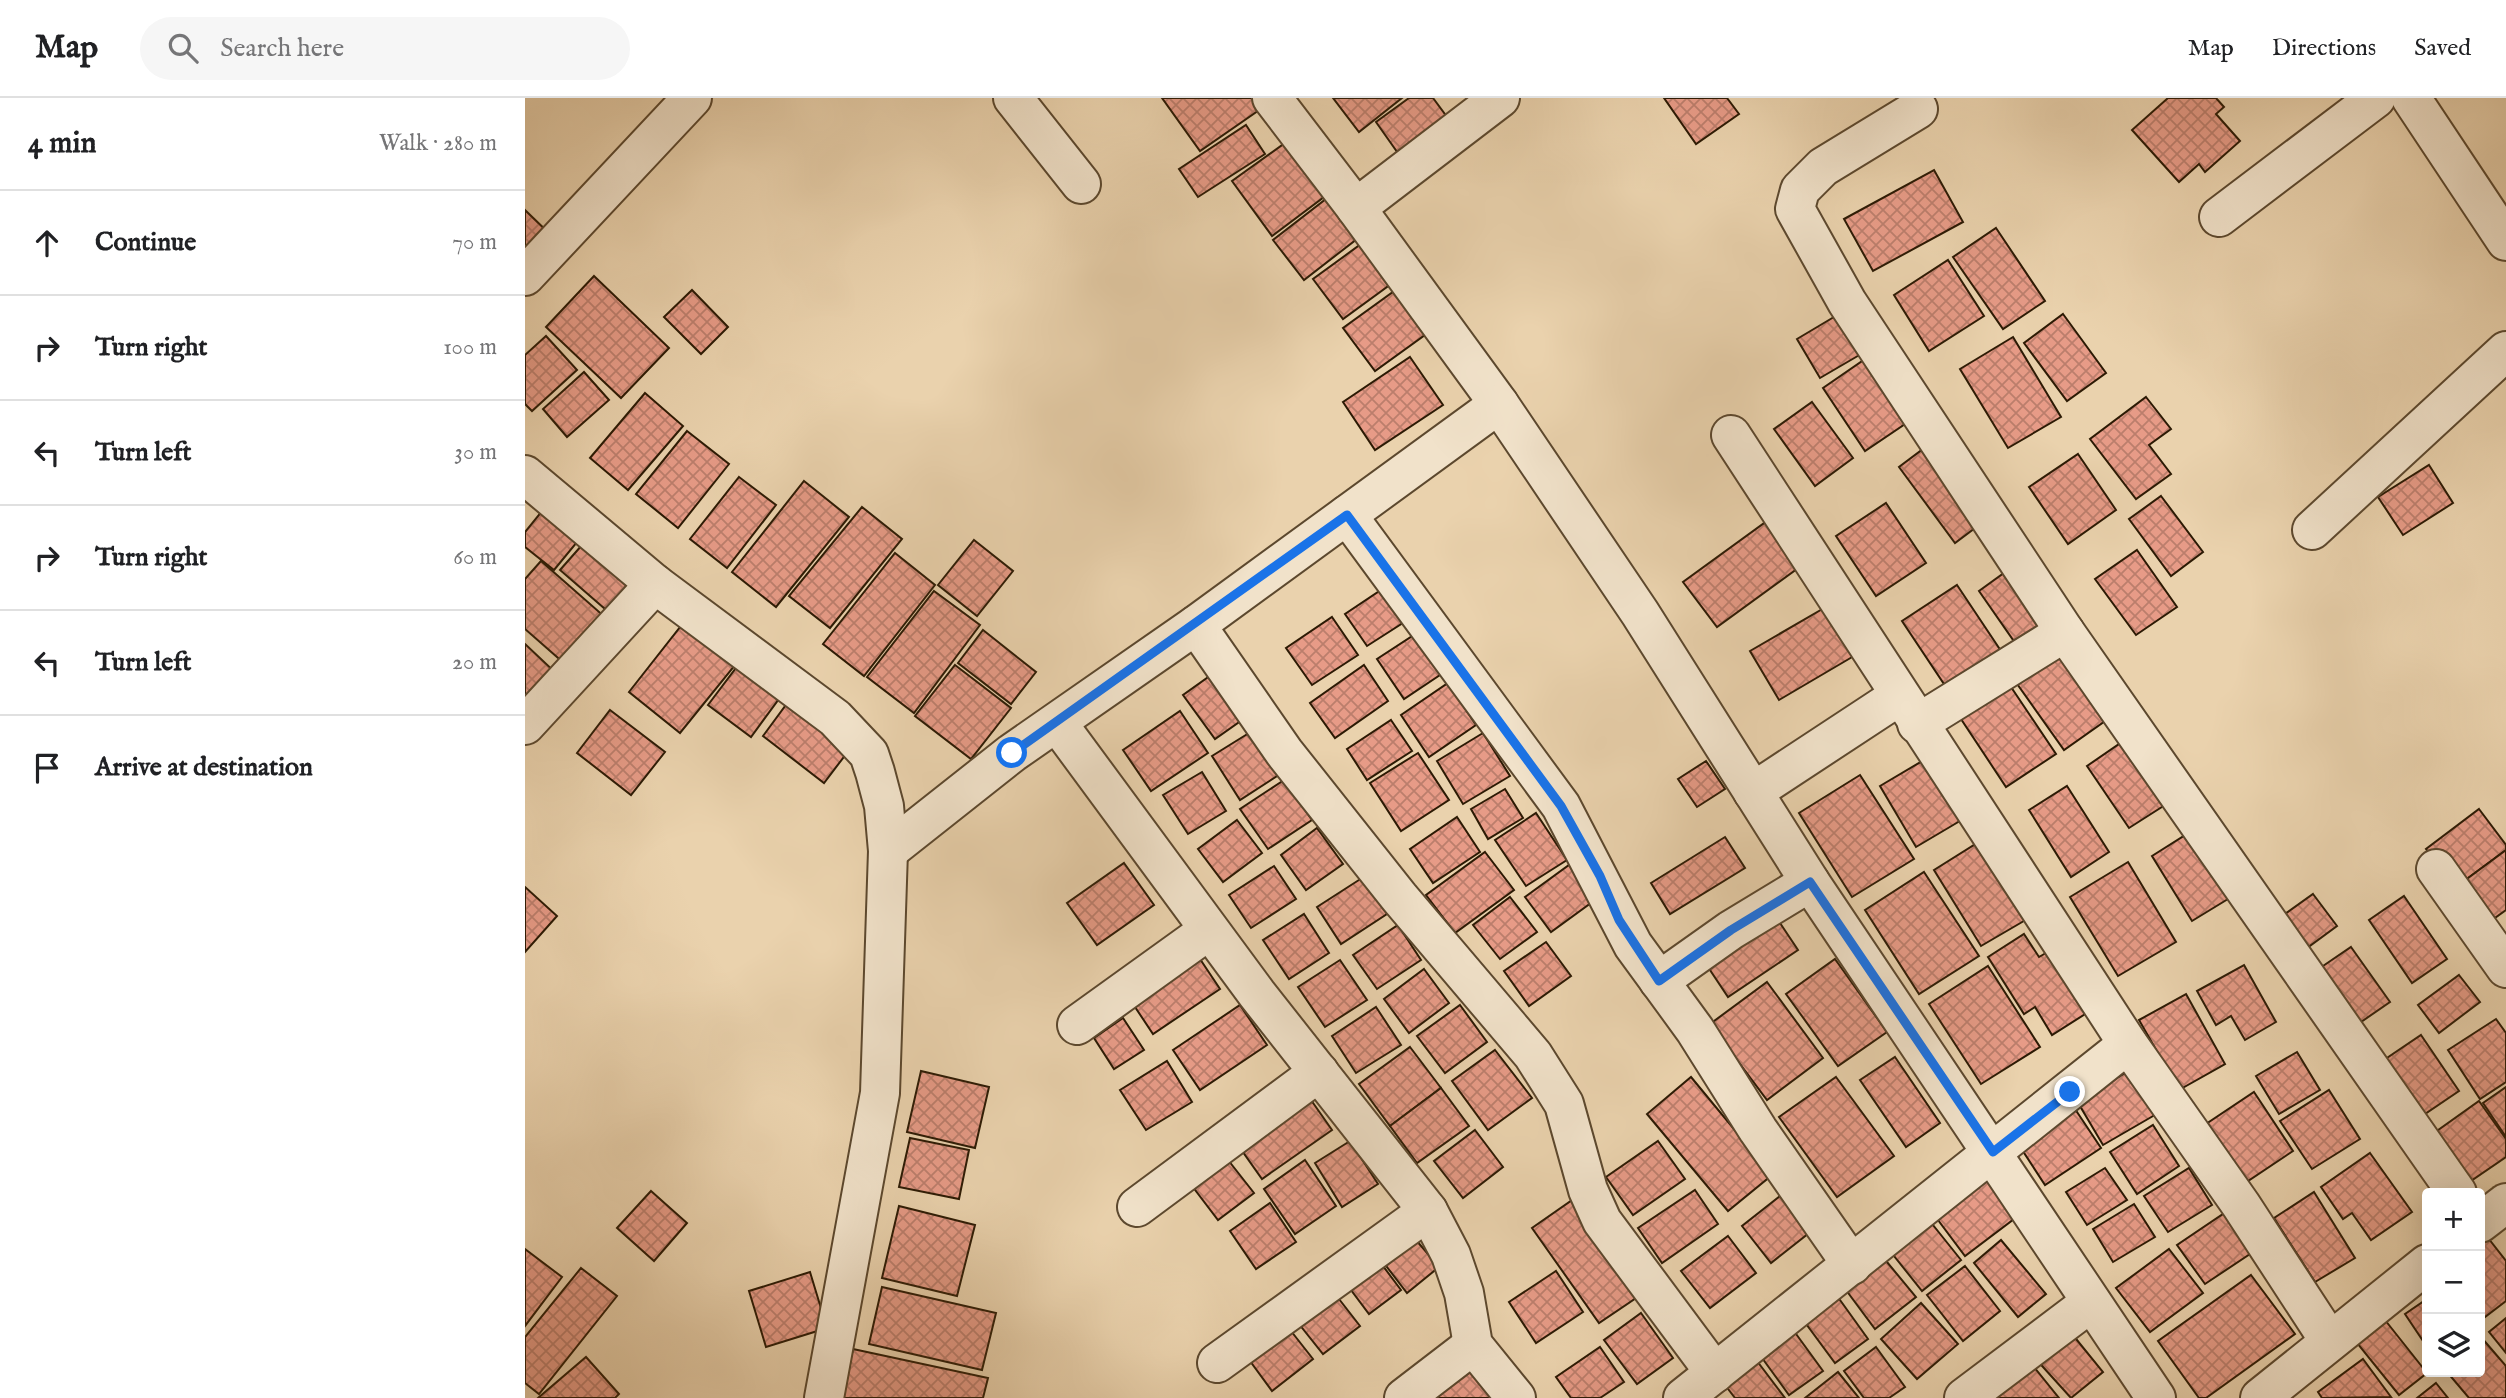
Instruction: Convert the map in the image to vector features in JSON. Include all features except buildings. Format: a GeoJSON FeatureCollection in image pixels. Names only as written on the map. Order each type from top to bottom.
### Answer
{"type":"FeatureCollection","features":[{"type":"Feature","properties":{"kind":"street"},"geometry":{"type":"LineString","coordinates":[[525,276],[692,98]]}},
{"type":"Feature","properties":{"kind":"street"},"geometry":{"type":"LineString","coordinates":[[1013,98],[1081,184]]}},
{"type":"Feature","properties":{"kind":"street"},"geometry":{"type":"LineString","coordinates":[[1272,98],[1499,404],[1640,613],[1810,882],[2156,1398]]}},
{"type":"Feature","properties":{"kind":"street"},"geometry":{"type":"LineString","coordinates":[[1356,208],[1500,98]]}},
{"type":"Feature","properties":{"kind":"street"},"geometry":{"type":"LineString","coordinates":[[2219,216],[2376,98]]}},
{"type":"Feature","properties":{"kind":"street"},"geometry":{"type":"LineString","coordinates":[[2411,98],[2506,241]]}},
{"type":"Feature","properties":{"kind":"street"},"geometry":{"type":"LineString","coordinates":[[1918,109],[1823,167],[1800,190],[1795,209],[1847,302],[2065,632],[2454,1188]]}},
{"type":"Feature","properties":{"kind":"street"},"geometry":{"type":"LineString","coordinates":[[2312,530],[2506,351]]}},
{"type":"Feature","properties":{"kind":"street"},"geometry":{"type":"LineString","coordinates":[[888,851],[968,786],[1196,625],[1499,404]]}},
{"type":"Feature","properties":{"kind":"street"},"geometry":{"type":"LineString","coordinates":[[1731,435],[2128,1044],[2241,1205],[2329,1340]]}},
{"type":"Feature","properties":{"kind":"street"},"geometry":{"type":"LineString","coordinates":[[525,475],[655,583],[835,719],[862,746],[875,772],[884,806],[888,851],[880,1093],[824,1398]]}},
{"type":"Feature","properties":{"kind":"street"},"geometry":{"type":"LineString","coordinates":[[1347,515],[1561,806],[1600,876],[1624,928],[1852,1265]]}},
{"type":"Feature","properties":{"kind":"street"},"geometry":{"type":"LineString","coordinates":[[525,725],[655,583]]}},
{"type":"Feature","properties":{"kind":"street"},"geometry":{"type":"LineString","coordinates":[[1196,625],[1284,752],[1399,897],[1540,1065],[1564,1104],[1588,1190],[1598,1213],[1715,1373]]}},
{"type":"Feature","properties":{"kind":"street"},"geometry":{"type":"LineString","coordinates":[[1753,792],[1908,710],[2065,632]]}},
{"type":"Feature","properties":{"kind":"street"},"geometry":{"type":"LineString","coordinates":[[1058,724],[1209,930],[1428,1211],[1451,1255],[1464,1293],[1473,1345],[1516,1398]]}},
{"type":"Feature","properties":{"kind":"street"},"geometry":{"type":"LineString","coordinates":[[2436,869],[2506,968]]}},
{"type":"Feature","properties":{"kind":"street"},"geometry":{"type":"LineString","coordinates":[[1659,981],[1731,930],[1810,882]]}},
{"type":"Feature","properties":{"kind":"street"},"geometry":{"type":"LineString","coordinates":[[1077,1025],[1209,930]]}},
{"type":"Feature","properties":{"kind":"street"},"geometry":{"type":"LineString","coordinates":[[1683,1398],[2128,1044]]}},
{"type":"Feature","properties":{"kind":"street"},"geometry":{"type":"LineString","coordinates":[[1137,1208],[1319,1072]]}},
{"type":"Feature","properties":{"kind":"street"},"geometry":{"type":"LineString","coordinates":[[1217,1363],[1428,1211]]}},
{"type":"Feature","properties":{"kind":"street"},"geometry":{"type":"LineString","coordinates":[[2260,1398],[2422,1268]]}},
{"type":"Feature","properties":{"kind":"street"},"geometry":{"type":"LineString","coordinates":[[1965,1398],[2090,1303]]}},
{"type":"Feature","properties":{"kind":"street"},"geometry":{"type":"LineString","coordinates":[[1404,1398],[1473,1345]]}},
{"type":"Feature","properties":{"kind":"route"},"geometry":{"type":"LineString","coordinates":[[1012,753],[1058,724],[1347,515],[1561,806],[1600,876],[1619,920],[1659,981],[1731,930],[1810,882],[1993,1152],[2070,1092]]}}]}
